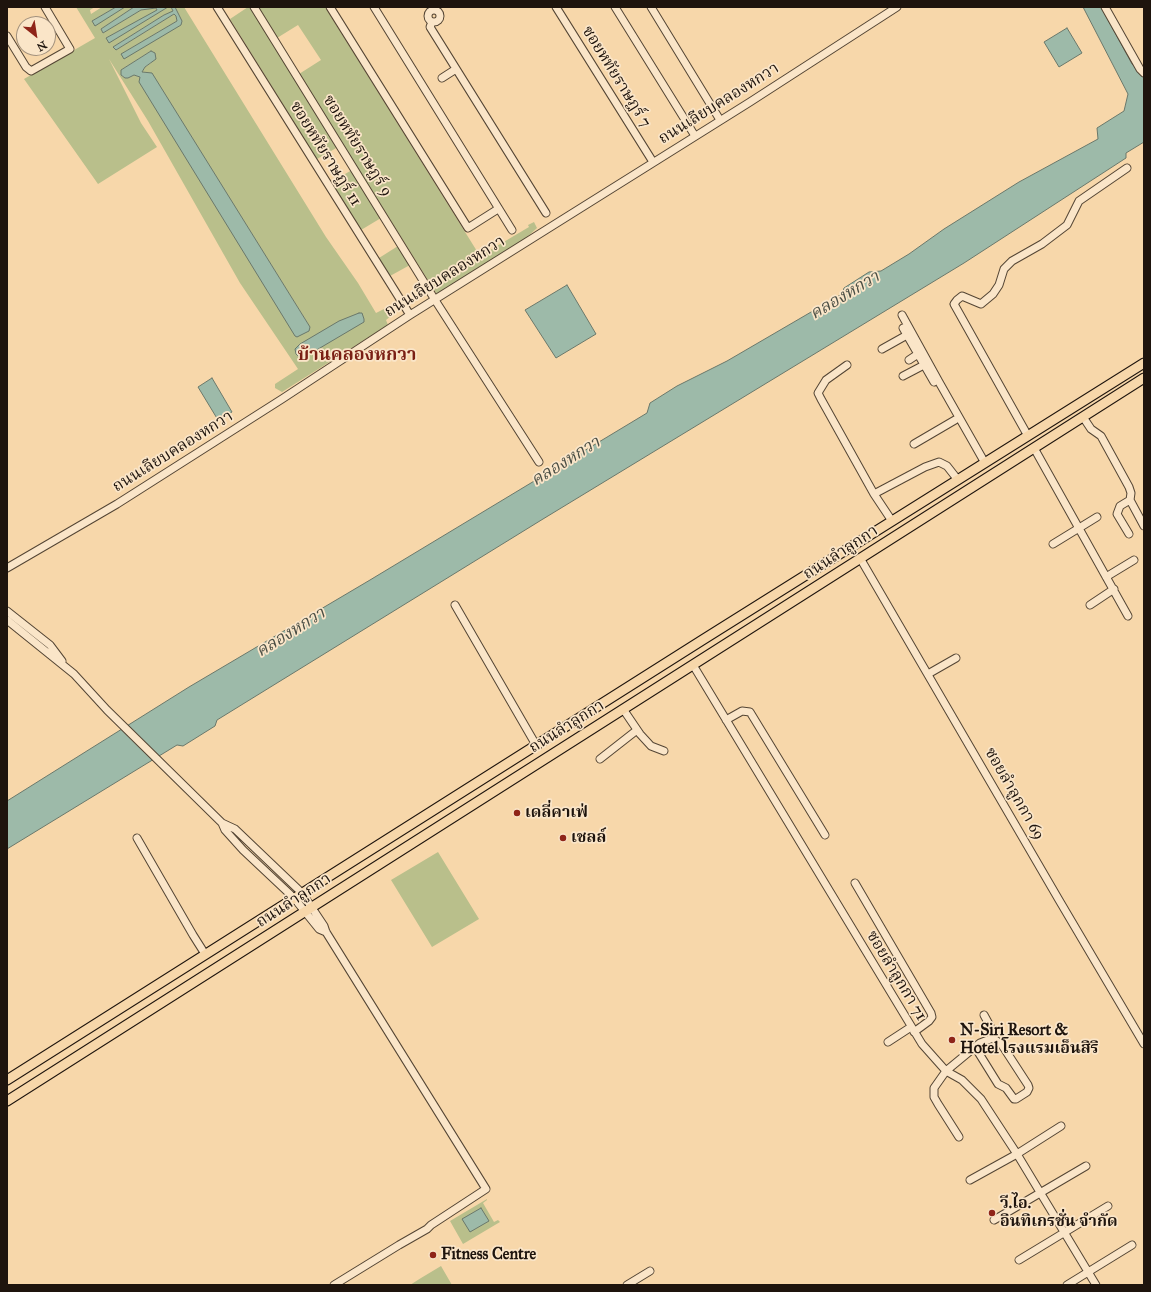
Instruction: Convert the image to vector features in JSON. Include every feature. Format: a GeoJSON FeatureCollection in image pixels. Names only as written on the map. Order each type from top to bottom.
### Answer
{"type":"FeatureCollection","features":[{"type":"Feature","properties":{"kind":"main road","name":"ถนนลำลูกกา"},"geometry":{"type":"LineString","coordinates":[[7,1080],[298,895],[1144,363]]}},
{"type":"Feature","properties":{"kind":"main road","name":"ถนนลำลูกกา"},"geometry":{"type":"LineString","coordinates":[[7,1101],[1144,378]]}},
{"type":"Feature","properties":{"kind":"main road"},"geometry":{"type":"LineString","coordinates":[[922,502],[929,514]]}},
{"type":"Feature","properties":{"kind":"street"},"geometry":{"type":"LineString","coordinates":[[7,36],[26,67],[31,71],[70,49],[44,7]]}},
{"type":"Feature","properties":{"kind":"street","name":"ซอยหทัยราษฎร์ 11"},"geometry":{"type":"LineString","coordinates":[[217,7],[410,315]]}},
{"type":"Feature","properties":{"kind":"street","name":"ซอยหทัยราษฎร์ 9"},"geometry":{"type":"LineString","coordinates":[[254,7],[435,300],[539,462]]}},
{"type":"Feature","properties":{"kind":"street"},"geometry":{"type":"LineString","coordinates":[[374,7],[512,230]]}},
{"type":"Feature","properties":{"kind":"street","name":"ซอยหทัยราษฎร์ 7"},"geometry":{"type":"LineString","coordinates":[[556,7],[653,162]]}},
{"type":"Feature","properties":{"kind":"street"},"geometry":{"type":"LineString","coordinates":[[615,7],[695,136]]}},
{"type":"Feature","properties":{"kind":"street"},"geometry":{"type":"LineString","coordinates":[[651,7],[720,120]]}},
{"type":"Feature","properties":{"kind":"street","name":"ถนนเลียบคลองหกวา"},"geometry":{"type":"LineString","coordinates":[[7,568],[117,504],[282,399],[410,315],[898,7]]}},
{"type":"Feature","properties":{"kind":"street"},"geometry":{"type":"LineString","coordinates":[[1105,7],[1140,69],[1144,73]]}},
{"type":"Feature","properties":{"kind":"street"},"geometry":{"type":"LineString","coordinates":[[332,8],[468,228],[498,209]]}},
{"type":"Feature","properties":{"kind":"street"},"geometry":{"type":"LineString","coordinates":[[433,9],[429,12],[428,16],[429,20],[432,22],[430,27],[546,213]]}},
{"type":"Feature","properties":{"kind":"street"},"geometry":{"type":"LineString","coordinates":[[442,78],[456,69]]}},
{"type":"Feature","properties":{"kind":"street"},"geometry":{"type":"LineString","coordinates":[[1028,436],[954,304],[962,296],[982,304],[993,294],[999,285],[1004,269],[1012,261],[1042,244],[1067,225],[1079,201],[1127,168]]}},
{"type":"Feature","properties":{"kind":"street"},"geometry":{"type":"LineString","coordinates":[[902,315],[983,464]]}},
{"type":"Feature","properties":{"kind":"street"},"geometry":{"type":"LineString","coordinates":[[903,328],[955,420],[983,464]]}},
{"type":"Feature","properties":{"kind":"street"},"geometry":{"type":"LineString","coordinates":[[882,349],[908,335]]}},
{"type":"Feature","properties":{"kind":"street"},"geometry":{"type":"LineString","coordinates":[[909,360],[918,354]]}},
{"type":"Feature","properties":{"kind":"street"},"geometry":{"type":"LineString","coordinates":[[847,365],[826,380],[818,393],[874,494],[892,521]]}},
{"type":"Feature","properties":{"kind":"street"},"geometry":{"type":"LineString","coordinates":[[903,376],[924,365]]}},
{"type":"Feature","properties":{"kind":"street"},"geometry":{"type":"LineString","coordinates":[[1083,417],[1091,429],[1101,436],[1129,487],[1131,493],[1130,500],[1144,526]]}},
{"type":"Feature","properties":{"kind":"street"},"geometry":{"type":"LineString","coordinates":[[914,444],[955,420]]}},
{"type":"Feature","properties":{"kind":"street"},"geometry":{"type":"LineString","coordinates":[[1034,448],[1128,616]]}},
{"type":"Feature","properties":{"kind":"street"},"geometry":{"type":"LineString","coordinates":[[874,494],[925,467],[939,462],[947,466],[958,480]]}},
{"type":"Feature","properties":{"kind":"street"},"geometry":{"type":"LineString","coordinates":[[1129,534],[1117,514],[1117,510],[1120,506],[1130,500]]}},
{"type":"Feature","properties":{"kind":"street"},"geometry":{"type":"LineString","coordinates":[[1053,544],[1097,517]]}},
{"type":"Feature","properties":{"kind":"street","name":"ซอยลำลูกกา 69"},"geometry":{"type":"LineString","coordinates":[[860,558],[1144,1044]]}},
{"type":"Feature","properties":{"kind":"street"},"geometry":{"type":"LineString","coordinates":[[1106,577],[1134,560]]}},
{"type":"Feature","properties":{"kind":"street"},"geometry":{"type":"LineString","coordinates":[[1090,605],[1114,589]]}},
{"type":"Feature","properties":{"kind":"street"},"geometry":{"type":"LineString","coordinates":[[455,605],[536,746]]}},
{"type":"Feature","properties":{"kind":"street"},"geometry":{"type":"LineString","coordinates":[[7,611],[50,645],[66,666],[107,710],[222,823],[225,830],[242,849],[265,871],[298,895]]}},
{"type":"Feature","properties":{"kind":"street"},"geometry":{"type":"LineString","coordinates":[[7,620],[38,647],[66,666]]}},
{"type":"Feature","properties":{"kind":"street"},"geometry":{"type":"LineString","coordinates":[[928,674],[956,658]]}},
{"type":"Feature","properties":{"kind":"street","name":"ซอยลำลูกกา 71"},"geometry":{"type":"LineString","coordinates":[[693,665],[922,1044],[946,1071],[962,1080],[981,1099],[1017,1154],[1096,1285]]}},
{"type":"Feature","properties":{"kind":"street"},"geometry":{"type":"LineString","coordinates":[[623,709],[650,746],[664,751]]}},
{"type":"Feature","properties":{"kind":"street"},"geometry":{"type":"LineString","coordinates":[[726,720],[742,711],[750,712],[826,835]]}},
{"type":"Feature","properties":{"kind":"street"},"geometry":{"type":"LineString","coordinates":[[600,759],[637,730]]}},
{"type":"Feature","properties":{"kind":"street"},"geometry":{"type":"LineString","coordinates":[[222,823],[235,828],[271,863],[298,895],[308,910],[324,926],[326,932],[486,1189],[427,1229],[334,1285]]}},
{"type":"Feature","properties":{"kind":"street"},"geometry":{"type":"LineString","coordinates":[[137,838],[205,954]]}},
{"type":"Feature","properties":{"kind":"street"},"geometry":{"type":"LineString","coordinates":[[242,849],[248,842]]}},
{"type":"Feature","properties":{"kind":"street"},"geometry":{"type":"LineString","coordinates":[[265,871],[271,863]]}},
{"type":"Feature","properties":{"kind":"street"},"geometry":{"type":"LineString","coordinates":[[855,883],[932,1017],[929,1021],[888,1042]]}},
{"type":"Feature","properties":{"kind":"street"},"geometry":{"type":"LineString","coordinates":[[975,1047],[998,1084],[1006,1088],[1014,1099],[1016,1100],[1027,1092],[1028,1085],[1002,1045],[994,1038],[984,1015]]}},
{"type":"Feature","properties":{"kind":"street"},"geometry":{"type":"LineString","coordinates":[[959,1137],[934,1097],[934,1088],[946,1071],[980,1043],[994,1038]]}},
{"type":"Feature","properties":{"kind":"street"},"geometry":{"type":"LineString","coordinates":[[970,1180],[1017,1154],[1061,1126]]}},
{"type":"Feature","properties":{"kind":"street"},"geometry":{"type":"LineString","coordinates":[[994,1220],[1086,1166]]}},
{"type":"Feature","properties":{"kind":"street"},"geometry":{"type":"LineString","coordinates":[[1019,1260],[1108,1206]]}},
{"type":"Feature","properties":{"kind":"street"},"geometry":{"type":"LineString","coordinates":[[1067,1285],[1132,1245]]}},
{"type":"Feature","properties":{"kind":"street"},"geometry":{"type":"LineString","coordinates":[[627,1285],[650,1271]]}},
{"type":"Feature","properties":{"kind":"green space"},"geometry":{"type":"Polygon","coordinates":[[[76,7],[95,7],[90,10],[91,14],[102,7],[116,7],[92,21],[95,25],[125,7],[134,7],[101,29],[103,33],[141,10],[156,8],[156,11],[106,38],[109,42],[168,7],[171,7],[173,12],[164,15],[113,47],[116,50],[174,14],[177,21],[121,54],[181,25],[182,21],[175,7],[184,7],[326,237],[358,283],[376,313],[386,308],[391,316],[386,320],[388,325],[282,392],[275,388],[275,384],[298,369],[240,283],[148,121],[109,59],[141,123],[157,147],[98,184],[24,79],[95,38],[76,7]],[[151,51],[121,70],[121,75],[123,77],[134,75],[140,77],[310,327],[152,74],[142,72],[145,67],[151,63],[151,51]]]}},
{"type":"Feature","properties":{"kind":"green space"},"geometry":{"type":"Polygon","coordinates":[[[248,7],[251,7],[338,147],[317,159],[230,19],[248,7]]]}},
{"type":"Feature","properties":{"kind":"green space"},"geometry":{"type":"Polygon","coordinates":[[[258,7],[325,7],[480,256],[529,227],[528,225],[534,222],[537,228],[526,238],[439,293],[436,293],[299,74],[321,60],[298,25],[277,38],[258,7]]]}},
{"type":"Feature","properties":{"kind":"green space"},"geometry":{"type":"Polygon","coordinates":[[[352,170],[381,218],[361,230],[331,182],[352,170]]]}},
{"type":"Feature","properties":{"kind":"green space"},"geometry":{"type":"Polygon","coordinates":[[[398,246],[410,265],[390,276],[379,258],[398,246]]]}},
{"type":"Feature","properties":{"kind":"green space"},"geometry":{"type":"Polygon","coordinates":[[[438,852],[479,919],[432,947],[391,880],[438,852]]]}},
{"type":"Feature","properties":{"kind":"green space"},"geometry":{"type":"Polygon","coordinates":[[[487,1199],[483,1203],[494,1222],[498,1220],[500,1222],[463,1244],[450,1221],[487,1199]]]}},
{"type":"Feature","properties":{"kind":"green space"},"geometry":{"type":"Polygon","coordinates":[[[441,1266],[452,1285],[410,1285],[421,1278],[441,1266]]]}},
{"type":"Feature","properties":{"kind":"water"},"geometry":{"type":"Polygon","coordinates":[[[116,7],[125,7],[95,26],[92,21],[116,7]]]}},
{"type":"Feature","properties":{"kind":"water"},"geometry":{"type":"Polygon","coordinates":[[[134,7],[168,7],[109,43],[106,38],[157,10],[156,8],[141,10],[103,33],[101,29],[134,7]]]}},
{"type":"Feature","properties":{"kind":"water"},"geometry":{"type":"Polygon","coordinates":[[[171,7],[175,7],[182,21],[181,25],[124,59],[121,54],[177,21],[176,16],[174,14],[116,50],[113,47],[164,15],[173,11],[171,7]]]}},
{"type":"Feature","properties":{"kind":"water","name":"คลองหกวา"},"geometry":{"type":"Polygon","coordinates":[[[1083,7],[1101,7],[1132,64],[1144,76],[1144,142],[1126,153],[1126,158],[964,263],[543,519],[217,720],[215,726],[183,746],[177,745],[7,849],[7,801],[189,687],[647,413],[650,403],[677,386],[727,361],[842,294],[844,288],[869,272],[881,271],[1019,182],[1098,139],[1097,128],[1124,111],[1128,94],[1083,7]]]}},
{"type":"Feature","properties":{"kind":"water"},"geometry":{"type":"Polygon","coordinates":[[[1067,28],[1082,53],[1059,67],[1044,42],[1067,28]]]}},
{"type":"Feature","properties":{"kind":"water"},"geometry":{"type":"Polygon","coordinates":[[[151,51],[155,53],[156,59],[145,67],[142,72],[152,73],[310,327],[309,331],[297,337],[295,336],[139,82],[140,77],[134,75],[125,78],[121,75],[121,70],[151,51]]]}},
{"type":"Feature","properties":{"kind":"water"},"geometry":{"type":"Polygon","coordinates":[[[567,285],[596,334],[556,358],[525,310],[567,285]]]}},
{"type":"Feature","properties":{"kind":"water"},"geometry":{"type":"Polygon","coordinates":[[[362,313],[364,322],[303,358],[296,354],[295,349],[300,344],[339,321],[362,313]]]}},
{"type":"Feature","properties":{"kind":"water"},"geometry":{"type":"Polygon","coordinates":[[[212,378],[232,412],[218,420],[198,387],[212,378]]]}},
{"type":"Feature","properties":{"kind":"water"},"geometry":{"type":"Polygon","coordinates":[[[481,1208],[489,1221],[470,1232],[462,1219],[481,1208]]]}},
{"type":"Feature","properties":{"kind":"place","name":"เดลี่คาเฟ่"},"geometry":{"type":"Point","coordinates":[517,813]}},
{"type":"Feature","properties":{"kind":"place","name":"เชลล์"},"geometry":{"type":"Point","coordinates":[563,838]}},
{"type":"Feature","properties":{"kind":"place","name":"N-Siri Resort & Hotel โรงแรมเอ็นสิริ"},"geometry":{"type":"Point","coordinates":[952,1040]}},
{"type":"Feature","properties":{"kind":"place","name":"วี.ไอ. อินทิเกรชั่น จำกัด"},"geometry":{"type":"Point","coordinates":[992,1213]}},
{"type":"Feature","properties":{"kind":"place","name":"Fitness Centre"},"geometry":{"type":"Point","coordinates":[433,1255]}},
{"type":"Feature","properties":{"kind":"district","name":"บ้านคลองหกวา"},"geometry":{"type":"Point","coordinates":[357,356]}}]}
